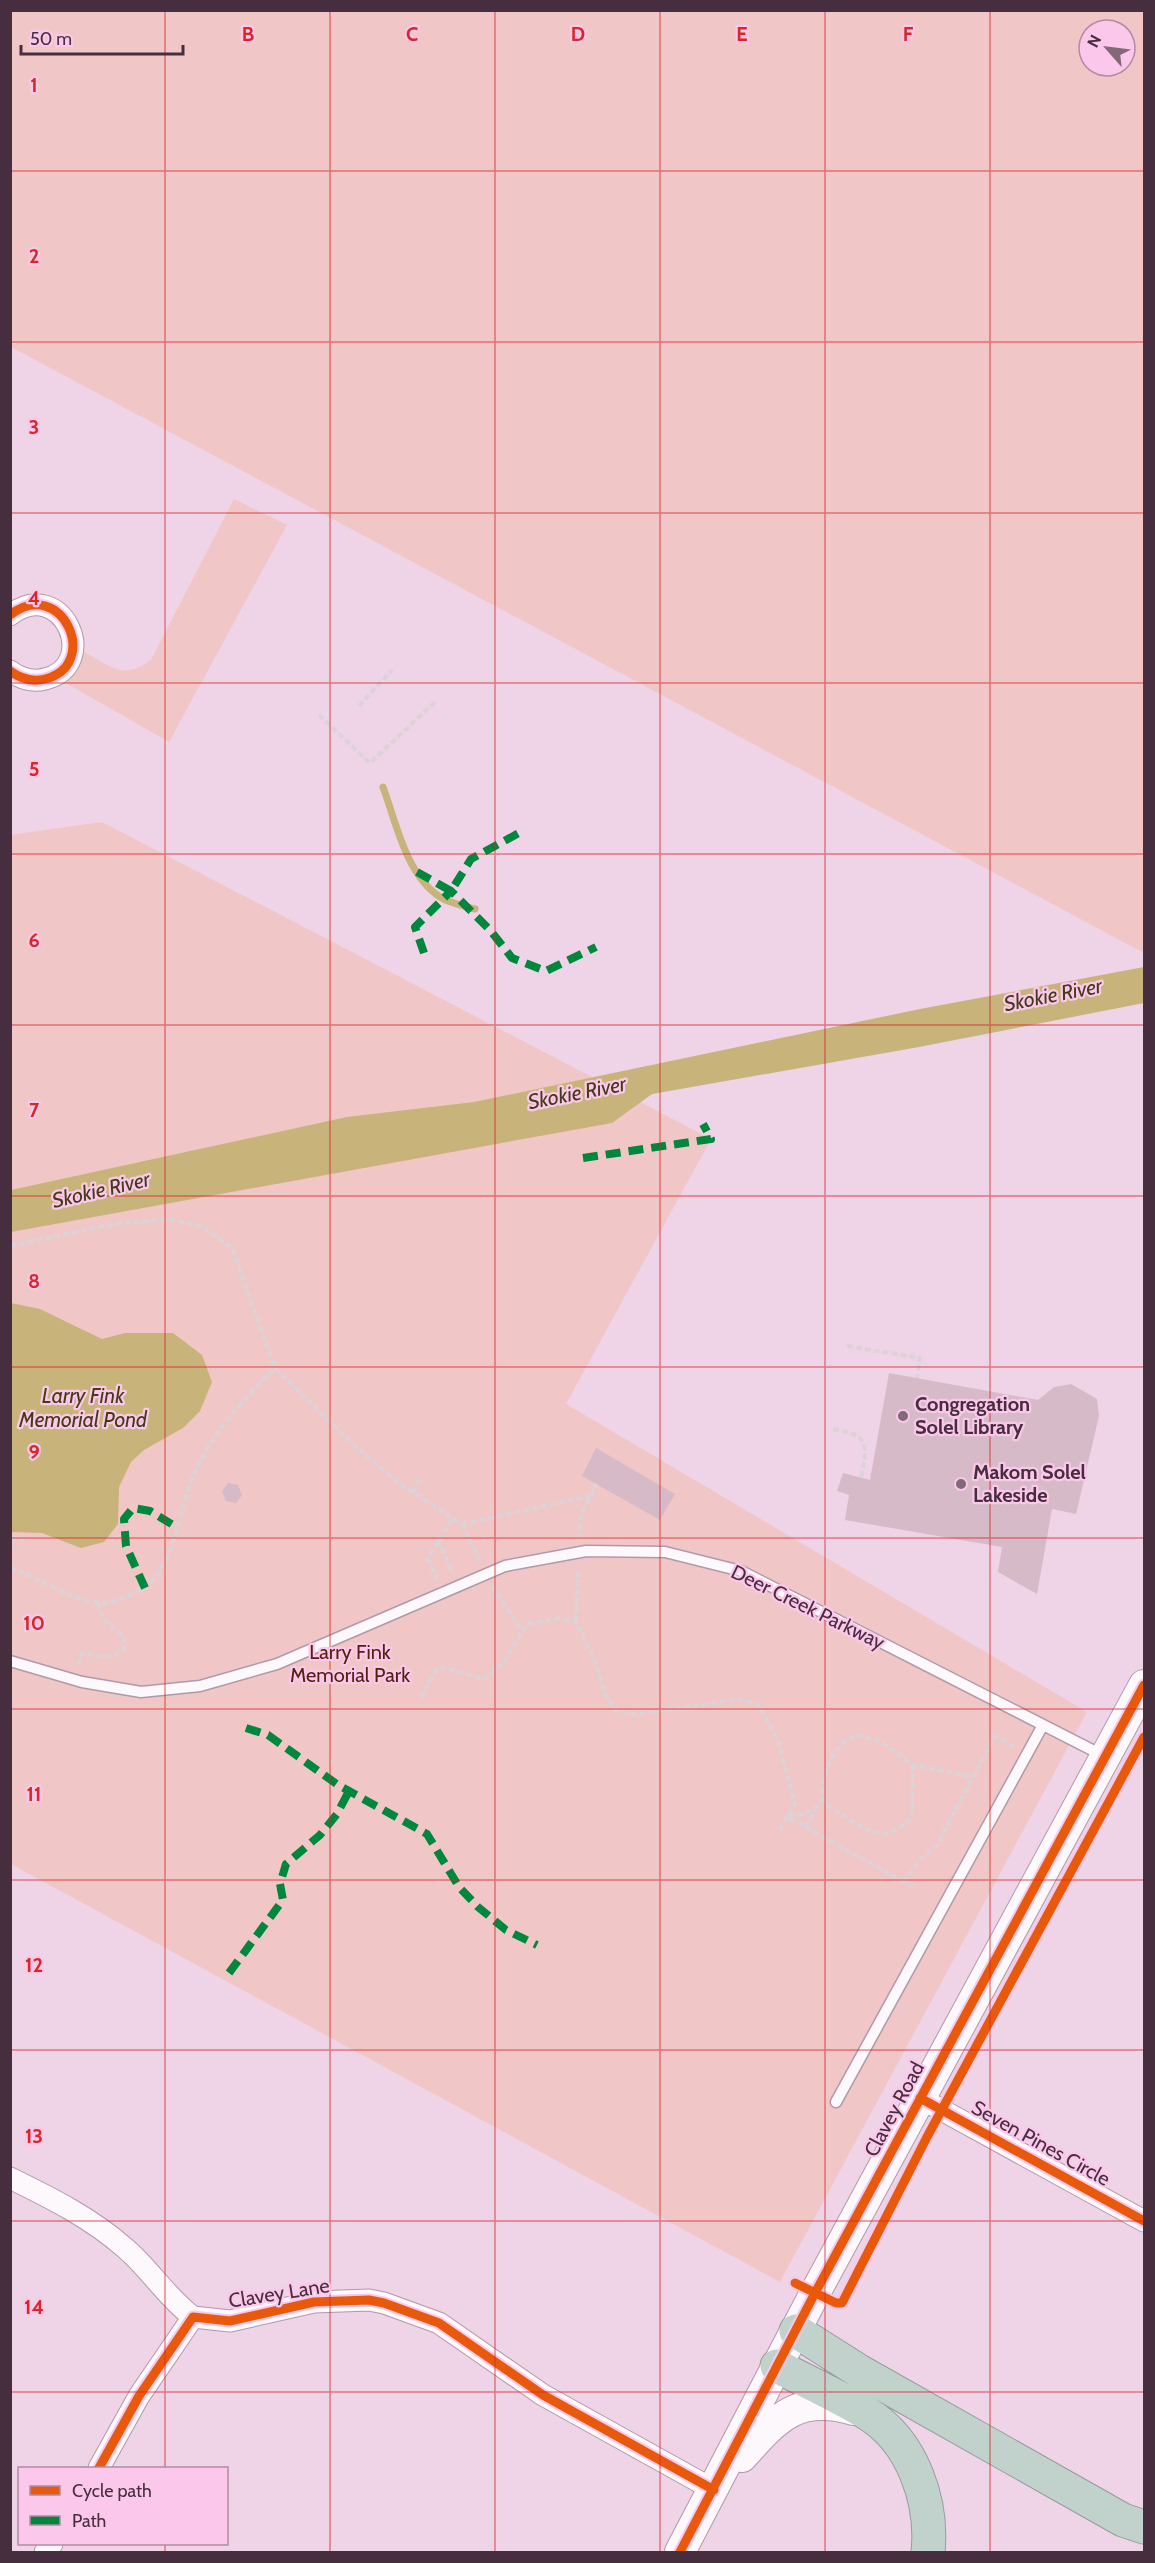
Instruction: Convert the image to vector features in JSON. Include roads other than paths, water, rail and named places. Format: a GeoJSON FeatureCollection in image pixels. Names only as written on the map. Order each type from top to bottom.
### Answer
{"type":"FeatureCollection","features":[{"type":"Feature","properties":{"kind":"highway"},"geometry":{"type":"LineString","coordinates":[[795,2331],[859,2371],[1123,2520],[1144,2527]]}},
{"type":"Feature","properties":{"kind":"highway"},"geometry":{"type":"LineString","coordinates":[[777,2366],[870,2415],[896,2439],[911,2462],[928,2513],[928,2553]]}},
{"type":"Feature","properties":{"kind":"main road","name":"Clavey Road"},"geometry":{"type":"LineString","coordinates":[[680,2553],[920,2097],[1105,1756],[1141,1699]]}},
{"type":"Feature","properties":{"kind":"main road"},"geometry":{"type":"LineString","coordinates":[[715,2488],[767,2430],[786,2414],[801,2407],[820,2403],[870,2415]]}},
{"type":"Feature","properties":{"kind":"street"},"geometry":{"type":"LineString","coordinates":[[10,615],[30,605],[42,605],[54,609],[70,627],[73,639],[68,663],[48,678],[24,679],[10,671]]}},
{"type":"Feature","properties":{"kind":"street","name":"Seven Pines Circle"},"geometry":{"type":"LineString","coordinates":[[920,2097],[1144,2221]]}},
{"type":"Feature","properties":{"kind":"street"},"geometry":{"type":"LineString","coordinates":[[10,2178],[88,2219],[126,2248],[173,2302],[194,2317],[139,2396],[100,2467]]}},
{"type":"Feature","properties":{"kind":"street","name":"Clavey Lane"},"geometry":{"type":"LineString","coordinates":[[194,2317],[230,2321],[314,2302],[369,2300],[384,2303],[439,2323],[543,2395],[715,2488]]}},
{"type":"Feature","properties":{"kind":"lane","name":"Deer Creek Parkway"},"geometry":{"type":"LineString","coordinates":[[10,1661],[75,1680],[141,1692],[200,1686],[277,1664],[505,1566],[578,1552],[665,1552],[741,1571],[1105,1756]]}},
{"type":"Feature","properties":{"kind":"lane"},"geometry":{"type":"LineString","coordinates":[[837,2102],[1043,1725]]}},
{"type":"Feature","properties":{"kind":"water","name":"Skokie River"},"geometry":{"type":"Polygon","coordinates":[[[1144,967],[1144,1003],[919,1047],[652,1094],[612,1123],[11,1232],[11,1190],[347,1117],[474,1102],[920,1009],[1144,967]]]}},
{"type":"Feature","properties":{"kind":"water","name":"Larry Fink Memorial Pond"},"geometry":{"type":"Polygon","coordinates":[[[11,1303],[40,1309],[102,1339],[125,1333],[173,1333],[202,1355],[212,1382],[200,1411],[183,1428],[144,1450],[131,1462],[119,1487],[118,1524],[104,1542],[81,1548],[42,1533],[11,1532],[11,1303]]]}},
{"type":"Feature","properties":{"kind":"waterway"},"geometry":{"type":"LineString","coordinates":[[383,787],[410,862],[428,887],[452,903],[475,909]]}},
{"type":"Feature","properties":{"kind":"place","name":"Congregation Solel Library"},"geometry":{"type":"Point","coordinates":[903,1416]}},
{"type":"Feature","properties":{"kind":"place","name":"Makom Solel Lakeside"},"geometry":{"type":"Point","coordinates":[961,1484]}},
{"type":"Feature","properties":{"kind":"park label","name":"Larry Fink Memorial Park"},"geometry":{"type":"Point","coordinates":[350,1664]}}]}
